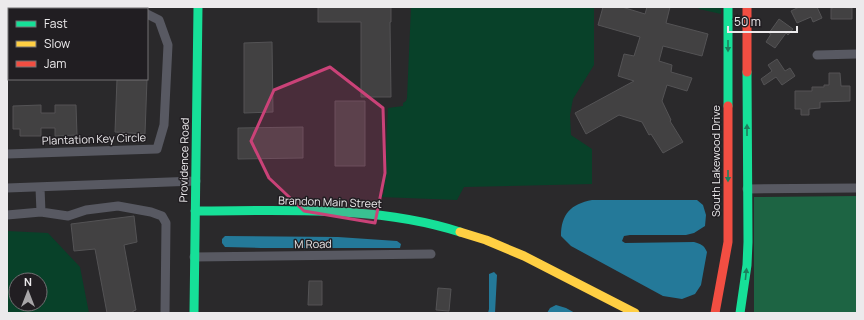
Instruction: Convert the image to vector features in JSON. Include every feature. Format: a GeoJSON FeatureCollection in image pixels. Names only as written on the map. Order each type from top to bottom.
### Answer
{"type":"FeatureCollection","features":[{"type":"Feature","properties":{"kind":"street","name":"Providence Road"},"geometry":{"type":"LineString","coordinates":[[194,313],[198,7]]}},
{"type":"Feature","properties":{"kind":"street","name":"South Lakewood Drive"},"geometry":{"type":"LineString","coordinates":[[715,313],[722,285],[728,242],[728,7]]}},
{"type":"Feature","properties":{"kind":"street"},"geometry":{"type":"LineString","coordinates":[[740,313],[747,265],[747,7]]}},
{"type":"Feature","properties":{"kind":"street","name":"Plantation Key Circle"},"geometry":{"type":"LineString","coordinates":[[7,154],[157,149],[164,124],[168,45],[158,20],[148,15]]}},
{"type":"Feature","properties":{"kind":"street"},"geometry":{"type":"LineString","coordinates":[[817,54],[857,54]]}},
{"type":"Feature","properties":{"kind":"street"},"geometry":{"type":"LineString","coordinates":[[7,188],[40,188],[196,181]]}},
{"type":"Feature","properties":{"kind":"street"},"geometry":{"type":"LineString","coordinates":[[40,188],[41,212]]}},
{"type":"Feature","properties":{"kind":"street"},"geometry":{"type":"LineString","coordinates":[[747,189],[857,188]]}},
{"type":"Feature","properties":{"kind":"street"},"geometry":{"type":"LineString","coordinates":[[7,215],[41,212],[68,216],[86,210],[118,206],[151,212],[162,216],[166,223],[165,313]]}},
{"type":"Feature","properties":{"kind":"street","name":"Brandon Main Street"},"geometry":{"type":"LineString","coordinates":[[195,211],[348,212],[422,222],[478,237],[514,251],[635,313]]}},
{"type":"Feature","properties":{"kind":"street","name":"M Road"},"geometry":{"type":"LineString","coordinates":[[194,257],[431,254]]}},
{"type":"Feature","properties":{"kind":"highlighted area"},"geometry":{"type":"Polygon","coordinates":[[[330,67],[383,108],[385,173],[375,223],[304,211],[269,178],[251,141],[274,90],[330,67]]]}},
{"type":"Feature","properties":{"kind":"green space"},"geometry":{"type":"Polygon","coordinates":[[[411,7],[594,7],[594,65],[573,99],[570,115],[571,135],[592,149],[592,184],[464,187],[457,200],[381,197],[384,193],[388,108],[403,106],[403,103],[407,98],[411,7]]]}},
{"type":"Feature","properties":{"kind":"green space"},"geometry":{"type":"Polygon","coordinates":[[[698,7],[721,7],[721,14],[699,9],[698,7]]]}},
{"type":"Feature","properties":{"kind":"green space"},"geometry":{"type":"Polygon","coordinates":[[[857,196],[857,313],[754,313],[754,197],[857,196]]]}},
{"type":"Feature","properties":{"kind":"green space"},"geometry":{"type":"Polygon","coordinates":[[[7,231],[48,233],[80,267],[89,313],[7,313],[7,231]]]}},
{"type":"Feature","properties":{"kind":"water"},"geometry":{"type":"Polygon","coordinates":[[[592,200],[697,200],[703,205],[706,215],[705,226],[694,233],[686,235],[630,235],[624,236],[622,241],[625,243],[694,242],[702,245],[707,252],[701,285],[695,294],[682,299],[663,296],[571,246],[561,236],[561,228],[565,216],[578,204],[592,200]]]}},
{"type":"Feature","properties":{"kind":"water"},"geometry":{"type":"Polygon","coordinates":[[[225,236],[338,237],[397,241],[401,244],[400,248],[225,247],[222,243],[222,239],[225,236]]]}},
{"type":"Feature","properties":{"kind":"water"},"geometry":{"type":"Polygon","coordinates":[[[494,272],[497,275],[495,313],[488,313],[489,274],[494,272]]]}},
{"type":"Feature","properties":{"kind":"water"},"geometry":{"type":"Polygon","coordinates":[[[556,305],[575,313],[547,313],[550,308],[556,305]]]}},
{"type":"Feature","properties":{"kind":"building"},"geometry":{"type":"Polygon","coordinates":[[[318,7],[391,7],[391,97],[361,97],[361,22],[318,22],[318,7]]]}},
{"type":"Feature","properties":{"kind":"building"},"geometry":{"type":"Polygon","coordinates":[[[603,7],[622,7],[645,14],[647,7],[670,7],[666,23],[708,34],[702,56],[663,46],[659,61],[672,65],[671,72],[692,78],[687,91],[667,85],[662,101],[671,120],[670,121],[683,142],[663,153],[651,134],[649,135],[642,122],[619,115],[586,134],[575,113],[634,81],[618,76],[624,54],[634,56],[640,37],[598,25],[603,7]]]}},
{"type":"Feature","properties":{"kind":"building"},"geometry":{"type":"Polygon","coordinates":[[[799,7],[817,7],[822,18],[813,22],[811,17],[797,23],[791,11],[799,7]]]}},
{"type":"Feature","properties":{"kind":"building"},"geometry":{"type":"Polygon","coordinates":[[[831,8],[852,8],[852,19],[831,19],[831,8]]]}},
{"type":"Feature","properties":{"kind":"building"},"geometry":{"type":"Polygon","coordinates":[[[779,19],[793,29],[788,35],[786,33],[775,48],[766,42],[771,34],[769,33],[779,19]]]}},
{"type":"Feature","properties":{"kind":"building"},"geometry":{"type":"Polygon","coordinates":[[[272,42],[273,112],[244,113],[244,43],[272,42]]]}},
{"type":"Feature","properties":{"kind":"building"},"geometry":{"type":"Polygon","coordinates":[[[777,59],[785,71],[790,68],[795,76],[782,85],[776,77],[764,85],[761,79],[772,71],[768,65],[777,59]]]}},
{"type":"Feature","properties":{"kind":"building"},"geometry":{"type":"Polygon","coordinates":[[[829,73],[840,73],[841,86],[850,86],[850,101],[820,102],[820,108],[809,109],[809,115],[801,115],[801,109],[795,109],[795,91],[812,91],[812,87],[824,87],[824,85],[829,85],[829,73]]]}},
{"type":"Feature","properties":{"kind":"building"},"geometry":{"type":"Polygon","coordinates":[[[117,80],[147,80],[145,134],[115,132],[117,80]]]}},
{"type":"Feature","properties":{"kind":"building"},"geometry":{"type":"Polygon","coordinates":[[[335,101],[365,101],[365,166],[335,166],[335,101]]]}},
{"type":"Feature","properties":{"kind":"building"},"geometry":{"type":"Polygon","coordinates":[[[41,105],[41,113],[55,113],[55,105],[76,105],[77,135],[55,136],[55,128],[41,128],[41,136],[20,136],[20,129],[13,129],[13,106],[41,105]]]}},
{"type":"Feature","properties":{"kind":"building"},"geometry":{"type":"Polygon","coordinates":[[[303,127],[303,158],[238,159],[238,128],[303,127]]]}},
{"type":"Feature","properties":{"kind":"building"},"geometry":{"type":"Polygon","coordinates":[[[134,216],[137,242],[124,245],[136,310],[133,311],[133,313],[107,313],[95,249],[74,251],[71,224],[134,216]]]}},
{"type":"Feature","properties":{"kind":"building"},"geometry":{"type":"Polygon","coordinates":[[[309,281],[322,281],[322,305],[308,305],[309,281]]]}},
{"type":"Feature","properties":{"kind":"building"},"geometry":{"type":"Polygon","coordinates":[[[438,288],[451,289],[449,311],[436,310],[438,288]]]}},
{"type":"Feature","properties":{"kind":"traffic: fast"},"geometry":{"type":"LineString","coordinates":[[194,313],[198,7]]}},
{"type":"Feature","properties":{"kind":"traffic: fast"},"geometry":{"type":"LineString","coordinates":[[728,7],[728,106]]}},
{"type":"Feature","properties":{"kind":"traffic: fast"},"geometry":{"type":"LineString","coordinates":[[740,313],[747,265],[748,242],[747,72]]}},
{"type":"Feature","properties":{"kind":"traffic: fast"},"geometry":{"type":"LineString","coordinates":[[195,211],[329,211],[363,213],[428,223],[460,232]]}},
{"type":"Feature","properties":{"kind":"traffic: slow"},"geometry":{"type":"LineString","coordinates":[[460,232],[486,240],[524,256],[635,313]]}},
{"type":"Feature","properties":{"kind":"traffic: jam"},"geometry":{"type":"LineString","coordinates":[[747,7],[747,72]]}},
{"type":"Feature","properties":{"kind":"traffic: jam"},"geometry":{"type":"LineString","coordinates":[[715,313],[728,242],[728,106]]}}]}
